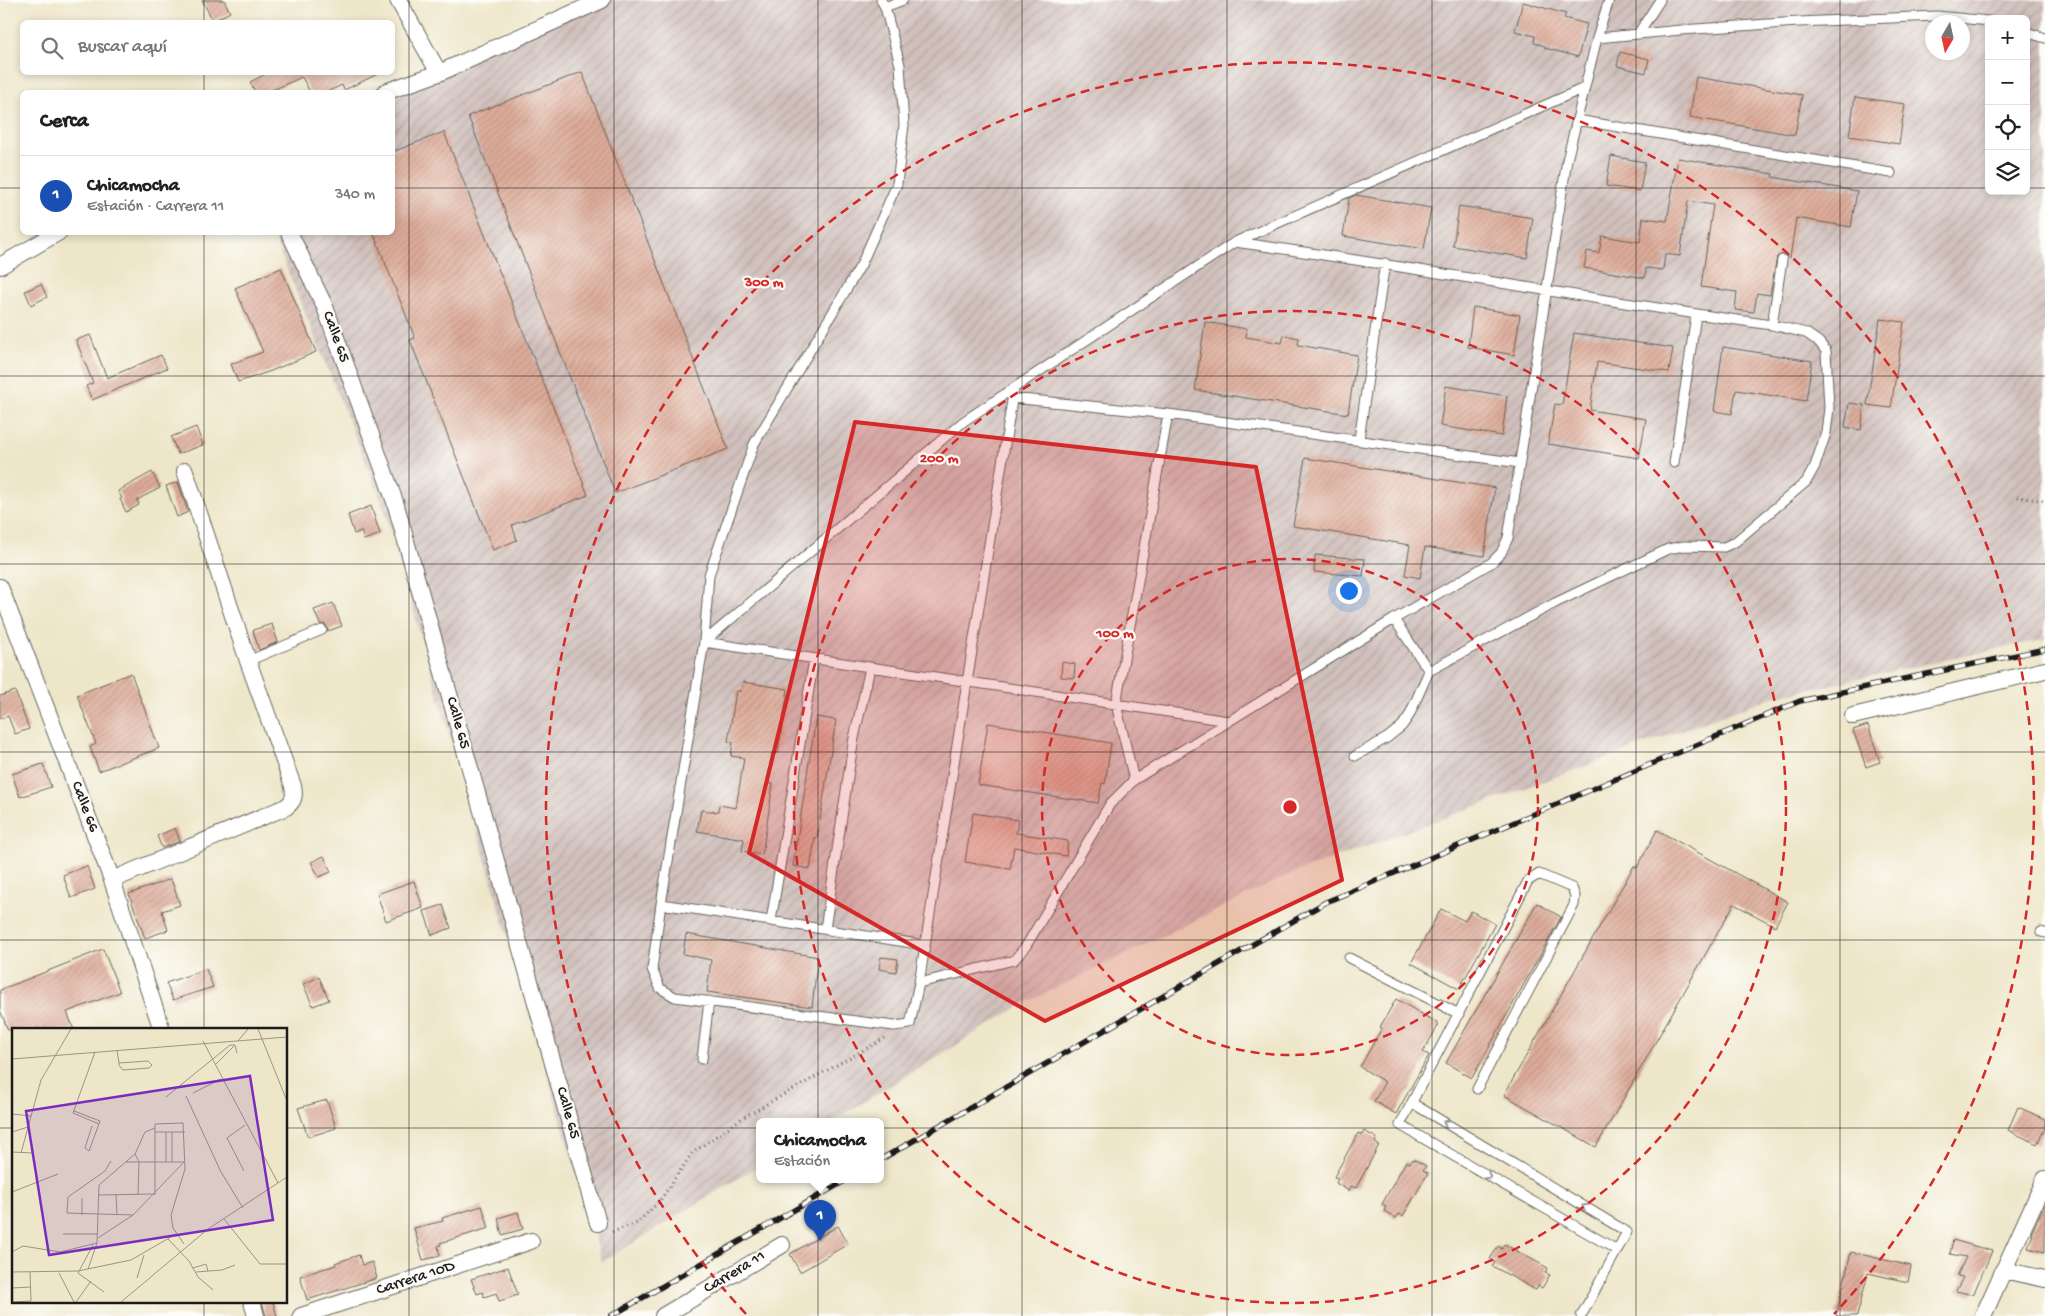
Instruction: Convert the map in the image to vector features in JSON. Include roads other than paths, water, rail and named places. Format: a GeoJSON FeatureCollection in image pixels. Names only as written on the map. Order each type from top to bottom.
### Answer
{"type":"FeatureCollection","features":[{"type":"Feature","properties":{"kind":"street"},"geometry":{"type":"LineString","coordinates":[[398,0],[439,73]]}},
{"type":"Feature","properties":{"kind":"street"},"geometry":{"type":"LineString","coordinates":[[391,90],[439,73],[602,0]]}},
{"type":"Feature","properties":{"kind":"street"},"geometry":{"type":"LineString","coordinates":[[0,266],[54,235]]}},
{"type":"Feature","properties":{"kind":"street","name":"Calle 65"},"geometry":{"type":"LineString","coordinates":[[290,235],[325,307],[395,502],[598,1223]]}},
{"type":"Feature","properties":{"kind":"street"},"geometry":{"type":"LineString","coordinates":[[112,880],[286,807],[292,803],[294,795],[293,786],[248,662],[184,471]]}},
{"type":"Feature","properties":{"kind":"street","name":"Calle 66"},"geometry":{"type":"LineString","coordinates":[[0,587],[112,880],[161,1028]]}},
{"type":"Feature","properties":{"kind":"street"},"geometry":{"type":"LineString","coordinates":[[1853,716],[2045,670]]}},
{"type":"Feature","properties":{"kind":"street"},"geometry":{"type":"LineString","coordinates":[[1983,1316],[2045,1180]]}},
{"type":"Feature","properties":{"kind":"street","name":"Carrera 10D"},"geometry":{"type":"LineString","coordinates":[[301,1316],[532,1241]]}},
{"type":"Feature","properties":{"kind":"street","name":"Carrera 11"},"geometry":{"type":"LineString","coordinates":[[663,1316],[782,1245]]}},
{"type":"Feature","properties":{"kind":"street"},"geometry":{"type":"LineString","coordinates":[[2003,1270],[2045,1279]]}},
{"type":"Feature","properties":{"kind":"lane"},"geometry":{"type":"LineString","coordinates":[[903,0],[883,4],[900,66],[902,85],[904,125],[897,184],[861,265],[754,444],[709,575],[704,642],[660,904],[652,969],[660,988],[675,997],[894,1026],[910,1024],[919,983],[1014,388]]}},
{"type":"Feature","properties":{"kind":"lane"},"geometry":{"type":"LineString","coordinates":[[919,983],[1014,960],[1026,946],[1110,804],[1134,780],[1394,619],[1491,563],[1501,553],[1508,538],[1567,160],[1597,38],[1609,0]]}},
{"type":"Feature","properties":{"kind":"lane"},"geometry":{"type":"LineString","coordinates":[[1638,34],[1660,0]]}},
{"type":"Feature","properties":{"kind":"lane"},"geometry":{"type":"LineString","coordinates":[[1597,38],[1798,22],[1937,16],[1985,21]]}},
{"type":"Feature","properties":{"kind":"lane"},"geometry":{"type":"LineString","coordinates":[[2030,33],[2045,38]]}},
{"type":"Feature","properties":{"kind":"lane"},"geometry":{"type":"LineString","coordinates":[[704,642],[964,421],[1235,242],[1584,88]]}},
{"type":"Feature","properties":{"kind":"lane"},"geometry":{"type":"LineString","coordinates":[[1576,120],[1891,173]]}},
{"type":"Feature","properties":{"kind":"lane"},"geometry":{"type":"LineString","coordinates":[[1235,242],[1385,263],[1696,315],[1772,325],[1806,333],[1819,342],[1826,351],[1829,408],[1826,433],[1815,466],[1806,482],[1735,542],[1724,547],[1684,546],[1668,549],[1555,603],[1429,671],[1409,716],[1402,726],[1387,738],[1355,756]]}},
{"type":"Feature","properties":{"kind":"lane"},"geometry":{"type":"LineString","coordinates":[[1772,325],[1782,260]]}},
{"type":"Feature","properties":{"kind":"lane"},"geometry":{"type":"LineString","coordinates":[[1359,439],[1385,263]]}},
{"type":"Feature","properties":{"kind":"lane"},"geometry":{"type":"LineString","coordinates":[[1674,463],[1696,315]]}},
{"type":"Feature","properties":{"kind":"lane"},"geometry":{"type":"LineString","coordinates":[[1012,398],[1168,414],[1359,439],[1520,463]]}},
{"type":"Feature","properties":{"kind":"lane"},"geometry":{"type":"LineString","coordinates":[[1134,780],[1116,704],[1168,414]]}},
{"type":"Feature","properties":{"kind":"lane"},"geometry":{"type":"LineString","coordinates":[[1394,619],[1429,671]]}},
{"type":"Feature","properties":{"kind":"lane"},"geometry":{"type":"LineString","coordinates":[[248,662],[322,630]]}},
{"type":"Feature","properties":{"kind":"lane"},"geometry":{"type":"LineString","coordinates":[[704,642],[1228,721]]}},
{"type":"Feature","properties":{"kind":"lane"},"geometry":{"type":"LineString","coordinates":[[771,921],[814,658]]}},
{"type":"Feature","properties":{"kind":"lane"},"geometry":{"type":"LineString","coordinates":[[825,929],[854,738],[870,668]]}},
{"type":"Feature","properties":{"kind":"lane"},"geometry":{"type":"LineString","coordinates":[[1477,1089],[1574,905],[1575,896],[1572,888],[1539,874],[1528,881],[1400,1125],[1617,1250]]}},
{"type":"Feature","properties":{"kind":"lane"},"geometry":{"type":"LineString","coordinates":[[660,904],[925,945]]}},
{"type":"Feature","properties":{"kind":"lane"},"geometry":{"type":"LineString","coordinates":[[1349,958],[1459,1014]]}},
{"type":"Feature","properties":{"kind":"lane"},"geometry":{"type":"LineString","coordinates":[[702,1059],[709,1002]]}},
{"type":"Feature","properties":{"kind":"lane"},"geometry":{"type":"LineString","coordinates":[[1412,1103],[1627,1232],[1581,1316]]}},
{"type":"Feature","properties":{"kind":"railway"},"geometry":{"type":"LineString","coordinates":[[884,1158],[1326,902],[1800,701],[2045,649]]}},
{"type":"Feature","properties":{"kind":"railway"},"geometry":{"type":"LineString","coordinates":[[611,1316],[841,1183]]}},
{"type":"Feature","properties":{"kind":"place","name":"Chicamocha"},"geometry":{"type":"Point","coordinates":[820,1241]}}]}
